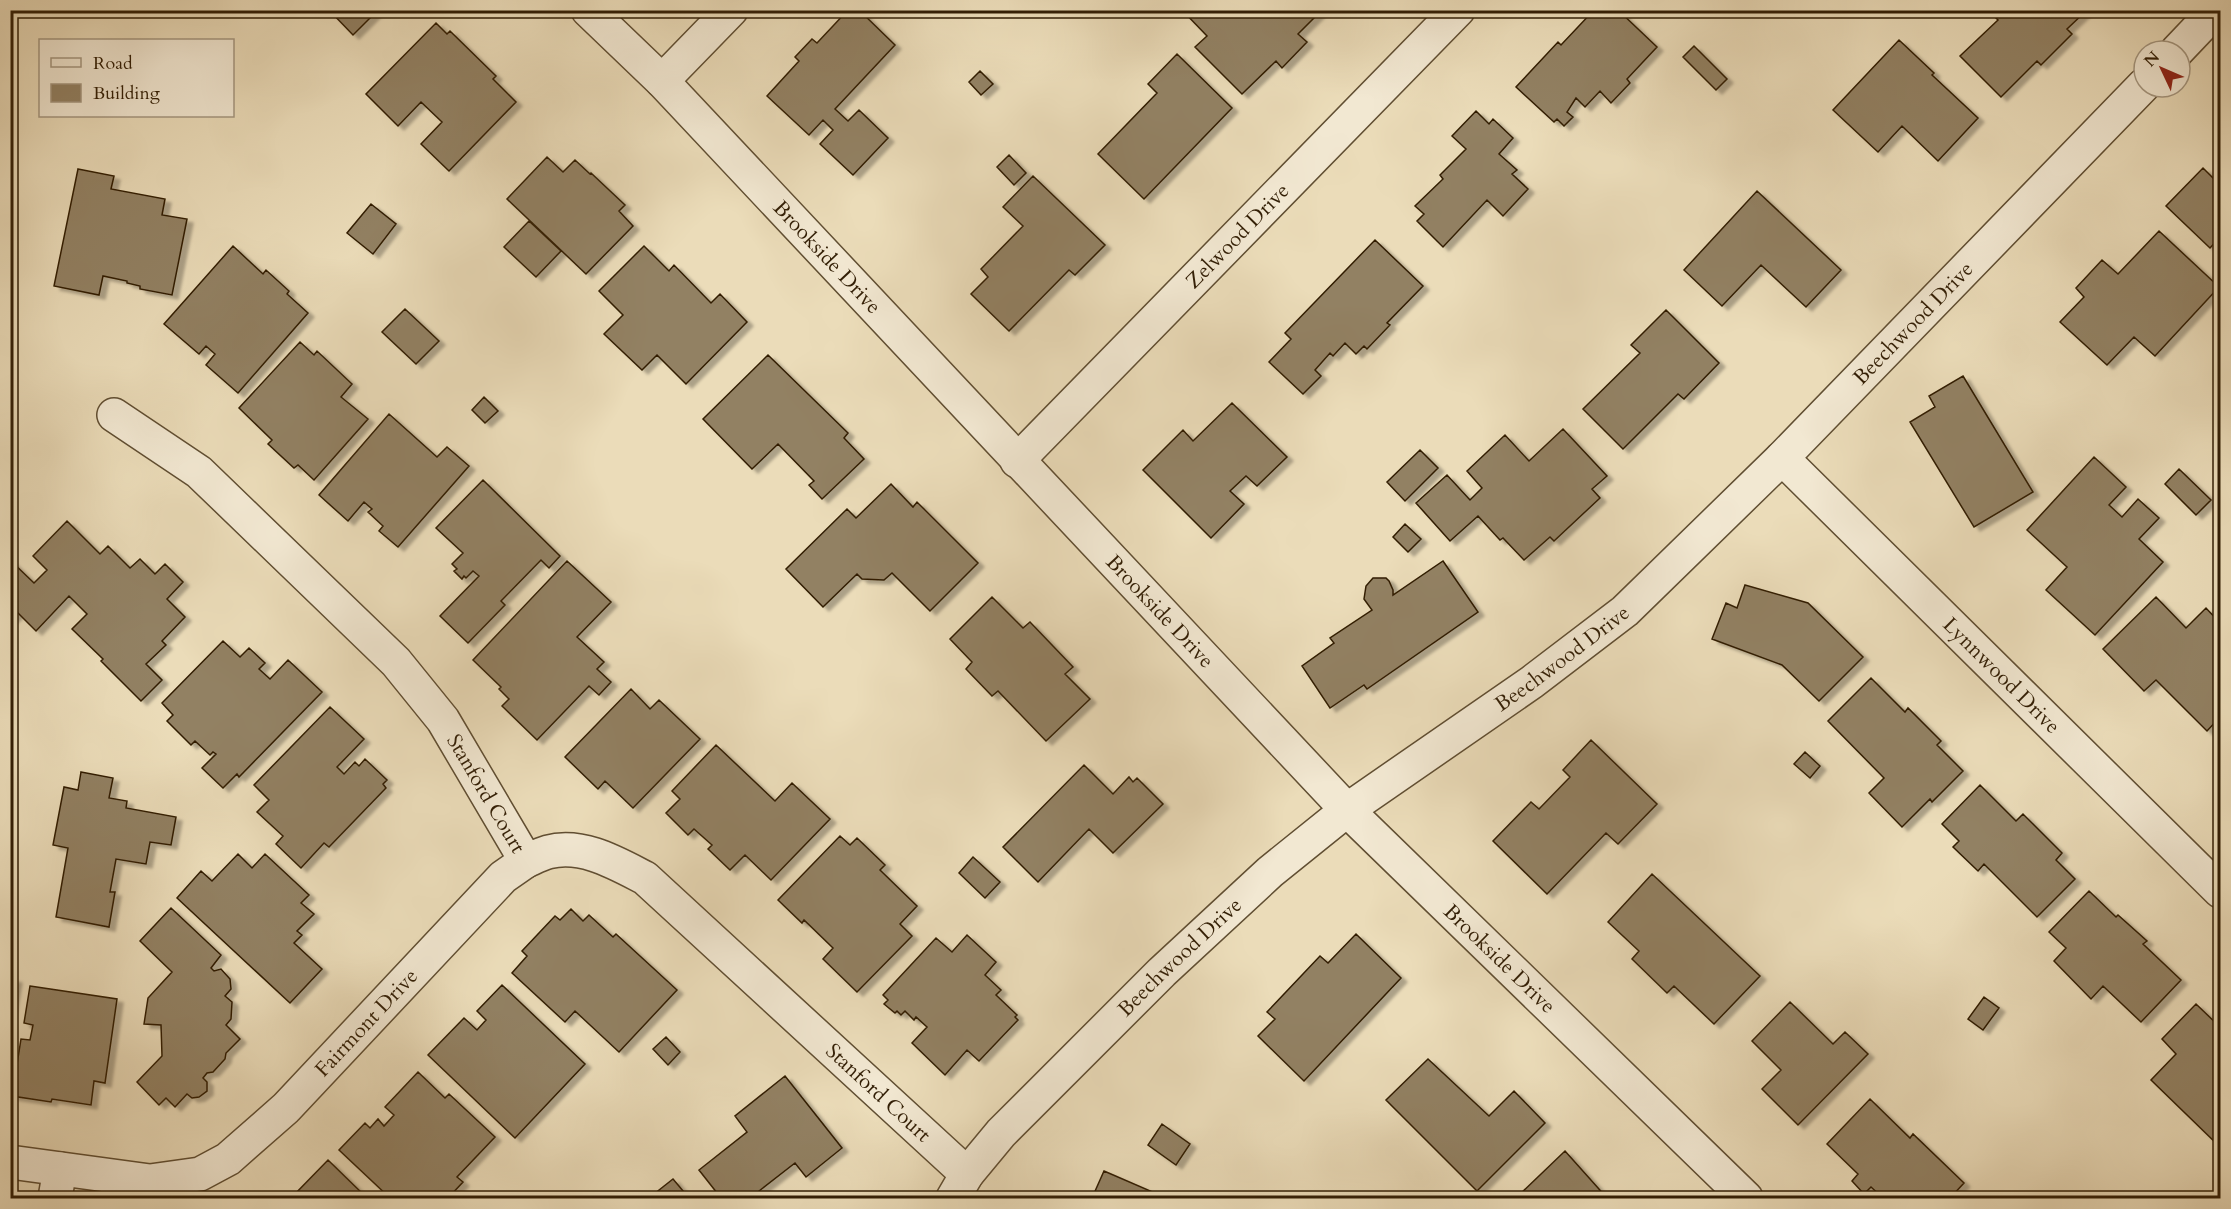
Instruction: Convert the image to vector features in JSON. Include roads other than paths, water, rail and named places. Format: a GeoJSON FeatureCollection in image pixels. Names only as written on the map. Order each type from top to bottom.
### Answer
{"type":"FeatureCollection","features":[{"type":"Feature","properties":{"kind":"street","name":"Brookside Drive"},"geometry":{"type":"LineString","coordinates":[[588,10],[662,81],[1347,810],[1746,1198]]}},
{"type":"Feature","properties":{"kind":"street"},"geometry":{"type":"LineString","coordinates":[[662,81],[731,10]]}},
{"type":"Feature","properties":{"kind":"street","name":"Zelwood Drive"},"geometry":{"type":"LineString","coordinates":[[1017,461],[1458,10]]}},
{"type":"Feature","properties":{"kind":"street"},"geometry":{"type":"LineString","coordinates":[[2188,39],[2216,10]]}},
{"type":"Feature","properties":{"kind":"street","name":"Beechwood Drive"},"geometry":{"type":"LineString","coordinates":[[960,1186],[1001,1133],[1162,972],[1270,872],[1347,810],[1532,682],[1625,611],[1782,458],[2132,97]]}},
{"type":"Feature","properties":{"kind":"street","name":"Stanford Court"},"geometry":{"type":"LineString","coordinates":[[114,415],[199,472],[396,662],[443,720],[526,861],[549,852],[575,851],[600,856],[645,878],[960,1186]]}},
{"type":"Feature","properties":{"kind":"street","name":"Lynnwood Drive"},"geometry":{"type":"LineString","coordinates":[[1782,458],[2220,891]]}},
{"type":"Feature","properties":{"kind":"street","name":"Fairmont Drive"},"geometry":{"type":"LineString","coordinates":[[10,1162],[58,1184],[150,1180],[204,1186],[228,1160],[286,1108],[502,877],[526,861]]}}]}
